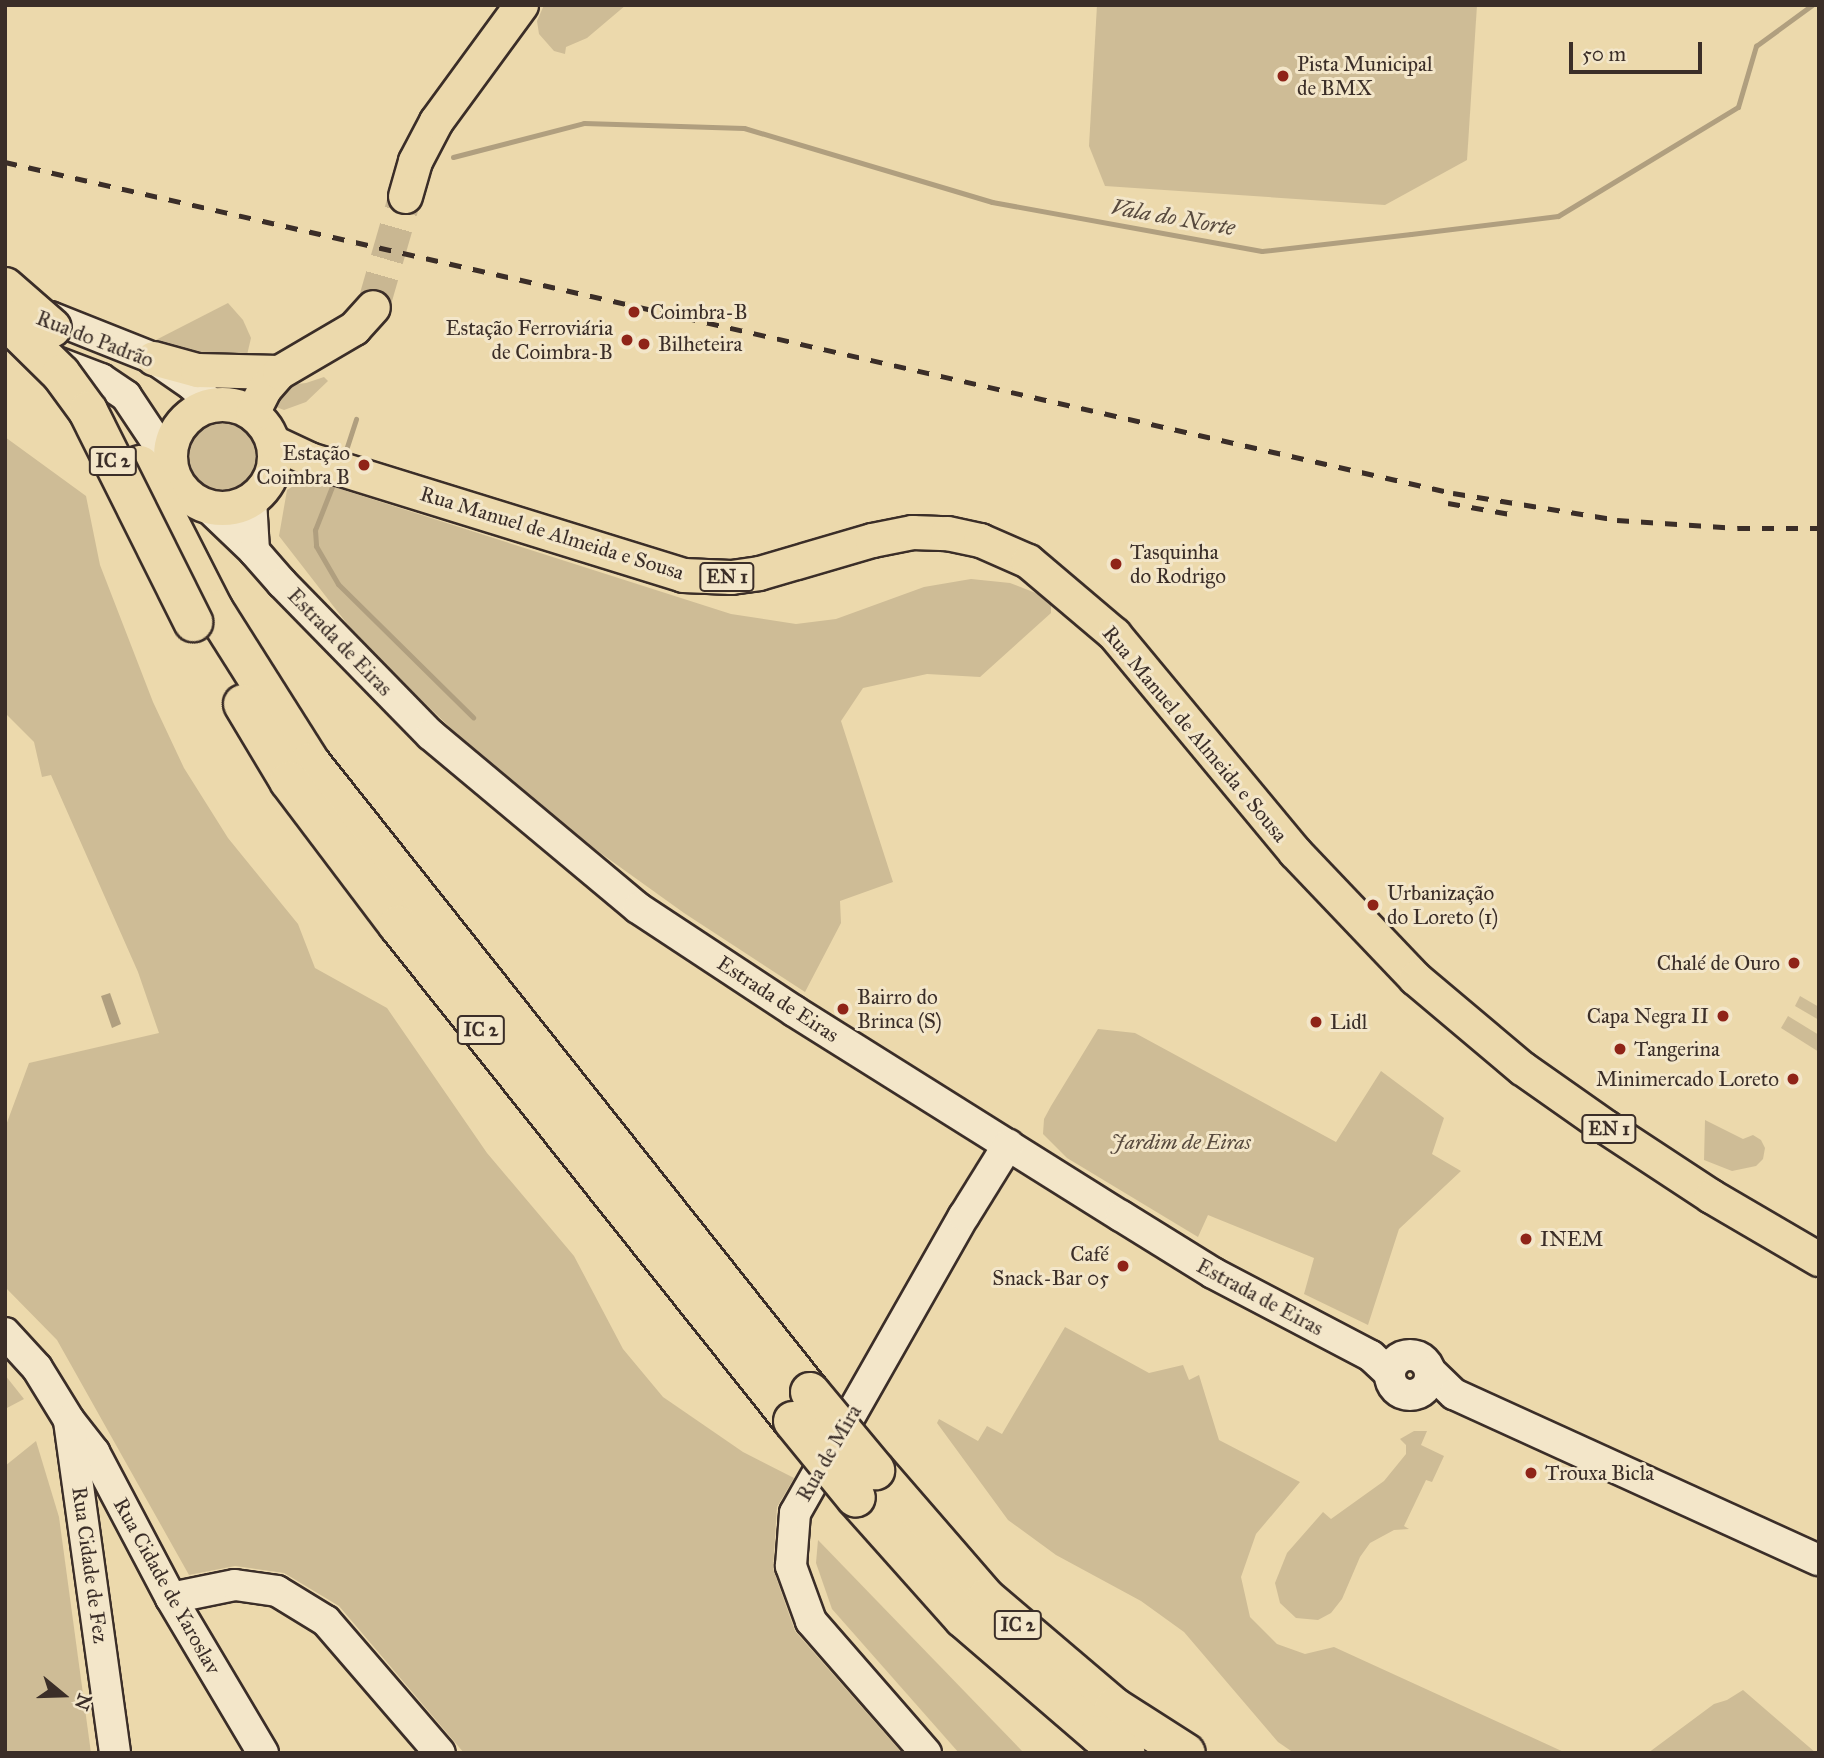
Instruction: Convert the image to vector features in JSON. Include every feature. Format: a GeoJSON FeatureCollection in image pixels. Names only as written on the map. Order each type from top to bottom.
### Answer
{"type":"FeatureCollection","features":[{"type":"Feature","properties":{"kind":"highway","name":"IC 2"},"geometry":{"type":"LineString","coordinates":[[5,287],[47,322],[79,359],[106,398],[204,616]]}},
{"type":"Feature","properties":{"kind":"highway","name":"IC 2"},"geometry":{"type":"LineString","coordinates":[[5,319],[61,374],[88,411],[204,616],[289,781],[398,925],[866,1484],[963,1618],[1099,1735],[1126,1753]]}},
{"type":"Feature","properties":{"kind":"highway","name":"IC 2"},"geometry":{"type":"LineString","coordinates":[[866,1484],[986,1598],[1114,1707],[1186,1753]]}},
{"type":"Feature","properties":{"kind":"main road"},"geometry":{"type":"LineString","coordinates":[[405,196],[415,161],[436,121],[513,12]]}},
{"type":"Feature","properties":{"kind":"main road"},"geometry":{"type":"LineString","coordinates":[[153,358],[197,370],[269,371],[354,328],[373,307]]}},
{"type":"Feature","properties":{"kind":"main road"},"geometry":{"type":"LineString","coordinates":[[229,407],[262,421],[273,455],[262,490],[251,500],[230,508],[208,507],[182,490],[170,462],[176,432],[185,419],[229,407],[265,388],[269,371]]}},
{"type":"Feature","properties":{"kind":"main road","name":"Rua Manuel de Almeida e Sousa"},"geometry":{"type":"LineString","coordinates":[[273,455],[315,461],[682,575],[731,577],[759,573],[912,532],[947,533],[980,540],[1028,561],[1114,634],[1295,852],[1415,978],[1522,1068],[1606,1127],[1700,1189],[1819,1259]]}},
{"type":"Feature","properties":{"kind":"street","name":"Rua do Padrão"},"geometry":{"type":"LineString","coordinates":[[5,309],[51,317],[153,358],[229,407]]}},
{"type":"Feature","properties":{"kind":"street","name":"Rua do Padrão"},"geometry":{"type":"LineString","coordinates":[[5,345],[102,379],[126,396],[170,462]]}},
{"type":"Feature","properties":{"kind":"street"},"geometry":{"type":"LineString","coordinates":[[251,500],[254,551]]}},
{"type":"Feature","properties":{"kind":"street","name":"Estrada de Eiras"},"geometry":{"type":"LineString","coordinates":[[208,507],[254,551],[430,735],[638,908],[794,1011],[1213,1273],[1387,1363],[1419,1357],[1426,1382],[1819,1560]]}},
{"type":"Feature","properties":{"kind":"street","name":"Rua de Mira"},"geometry":{"type":"LineString","coordinates":[[926,1753],[811,1621],[791,1566],[796,1513],[964,1216],[1008,1146]]}},
{"type":"Feature","properties":{"kind":"street","name":"Rua Cidade de Yaroslav"},"geometry":{"type":"LineString","coordinates":[[5,1333],[37,1368],[69,1420],[93,1452],[171,1598],[263,1753]]}},
{"type":"Feature","properties":{"kind":"street","name":"Rua Cidade de Fez"},"geometry":{"type":"LineString","coordinates":[[69,1420],[115,1753]]}},
{"type":"Feature","properties":{"kind":"street"},"geometry":{"type":"LineString","coordinates":[[171,1598],[235,1584],[277,1591],[327,1620],[439,1753]]}},
{"type":"Feature","properties":{"kind":"green space"},"geometry":{"type":"Polygon","coordinates":[[[544,5],[626,5],[587,38],[566,47],[565,54],[554,51],[539,34],[537,21],[544,5]]]}},
{"type":"Feature","properties":{"kind":"green space","name":"Pista Municipal de BMX"},"geometry":{"type":"Polygon","coordinates":[[[1097,5],[1477,5],[1467,160],[1385,205],[1105,186],[1089,146],[1097,5]]]}},
{"type":"Feature","properties":{"kind":"green space"},"geometry":{"type":"Polygon","coordinates":[[[228,303],[243,320],[251,338],[247,355],[234,364],[148,344],[228,303]]]}},
{"type":"Feature","properties":{"kind":"green space"},"geometry":{"type":"Polygon","coordinates":[[[324,377],[328,381],[306,402],[284,410],[271,405],[279,386],[306,383],[324,377]]]}},
{"type":"Feature","properties":{"kind":"green space"},"geometry":{"type":"Polygon","coordinates":[[[216,422],[230,422],[244,428],[254,438],[260,459],[258,473],[244,490],[230,496],[216,496],[202,490],[192,480],[186,466],[186,452],[192,438],[202,428],[216,422]]]}},
{"type":"Feature","properties":{"kind":"green space"},"geometry":{"type":"Polygon","coordinates":[[[5,437],[86,496],[100,565],[153,702],[184,768],[228,838],[298,924],[315,968],[387,1008],[487,1153],[574,1256],[623,1349],[663,1397],[743,1452],[794,1478],[777,1507],[773,1569],[795,1631],[902,1753],[464,1753],[339,1606],[284,1573],[235,1566],[189,1575],[57,1340],[5,1287],[5,1128],[29,1063],[159,1033],[138,972],[51,775],[42,777],[34,742],[5,713],[5,437]]]}},
{"type":"Feature","properties":{"kind":"green space"},"geometry":{"type":"Polygon","coordinates":[[[306,478],[731,614],[796,624],[836,619],[924,587],[971,579],[1010,583],[1051,599],[1051,613],[980,677],[927,674],[863,688],[841,721],[893,882],[840,901],[841,923],[805,992],[684,913],[574,834],[483,759],[362,643],[279,536],[287,490],[306,478]]]}},
{"type":"Feature","properties":{"kind":"green space"},"geometry":{"type":"Polygon","coordinates":[[[1800,996],[1819,1007],[1819,1020],[1795,1006],[1800,996]]]}},
{"type":"Feature","properties":{"kind":"green space"},"geometry":{"type":"Polygon","coordinates":[[[1788,1016],[1819,1035],[1819,1052],[1781,1028],[1788,1016]]]}},
{"type":"Feature","properties":{"kind":"green space","name":"Jardim de Eiras"},"geometry":{"type":"Polygon","coordinates":[[[1098,1029],[1135,1033],[1336,1142],[1381,1071],[1444,1118],[1432,1154],[1461,1171],[1399,1229],[1368,1325],[1304,1294],[1314,1258],[1208,1215],[1198,1237],[1067,1158],[1043,1134],[1044,1119],[1098,1029]]]}},
{"type":"Feature","properties":{"kind":"green space"},"geometry":{"type":"Polygon","coordinates":[[[1705,1120],[1743,1139],[1753,1135],[1761,1140],[1765,1148],[1763,1159],[1756,1166],[1732,1171],[1704,1160],[1705,1120]]]}},
{"type":"Feature","properties":{"kind":"green space"},"geometry":{"type":"Polygon","coordinates":[[[1065,1327],[1149,1373],[1183,1365],[1189,1380],[1199,1375],[1219,1440],[1300,1482],[1256,1534],[1241,1577],[1250,1617],[1277,1644],[1305,1654],[1334,1647],[1566,1753],[1294,1753],[1278,1742],[1184,1632],[1141,1601],[1056,1555],[1008,1520],[937,1423],[939,1419],[978,1441],[987,1426],[1002,1434],[1065,1327]]]}},
{"type":"Feature","properties":{"kind":"green space"},"geometry":{"type":"Polygon","coordinates":[[[5,1375],[24,1399],[5,1409],[5,1375]]]}},
{"type":"Feature","properties":{"kind":"green space"},"geometry":{"type":"Polygon","coordinates":[[[1414,1431],[1427,1431],[1421,1445],[1444,1456],[1432,1482],[1426,1480],[1404,1526],[1409,1529],[1394,1530],[1370,1543],[1360,1557],[1342,1599],[1331,1613],[1318,1620],[1296,1618],[1280,1603],[1275,1583],[1287,1553],[1323,1512],[1331,1519],[1384,1481],[1406,1454],[1406,1445],[1400,1439],[1414,1431]]]}},
{"type":"Feature","properties":{"kind":"green space"},"geometry":{"type":"Polygon","coordinates":[[[36,1441],[59,1517],[91,1753],[5,1753],[5,1466],[36,1441]]]}},
{"type":"Feature","properties":{"kind":"green space"},"geometry":{"type":"Polygon","coordinates":[[[818,1540],[1024,1753],[959,1753],[832,1609],[816,1563],[818,1540]]]}},
{"type":"Feature","properties":{"kind":"green space"},"geometry":{"type":"Polygon","coordinates":[[[1743,1690],[1816,1753],[1648,1753],[1714,1704],[1743,1690]]]}},
{"type":"Feature","properties":{"kind":"shaded area"},"geometry":{"type":"Polygon","coordinates":[[[110,993],[121,1024],[112,1028],[101,996],[110,993]]]}},
{"type":"Feature","properties":{"kind":"waterway","name":"Vala do Norte"},"geometry":{"type":"LineString","coordinates":[[453,157],[584,123],[744,128],[992,202],[1262,251],[1558,216],[1738,107],[1756,46],[1812,5]]}},
{"type":"Feature","properties":{"kind":"waterway"},"geometry":{"type":"LineString","coordinates":[[344,456],[356,419]]}},
{"type":"Feature","properties":{"kind":"waterway"},"geometry":{"type":"LineString","coordinates":[[335,479],[315,530],[316,546],[338,584],[473,717]]}},
{"type":"Feature","properties":{"kind":"tunnel"},"geometry":{"type":"LineString","coordinates":[[373,307],[405,196]]}},
{"type":"Feature","properties":{"kind":"railway"},"geometry":{"type":"LineString","coordinates":[[5,162],[1453,493],[1617,520],[1738,528],[1819,528]]}},
{"type":"Feature","properties":{"kind":"railway"},"geometry":{"type":"LineString","coordinates":[[1448,503],[1510,514]]}},
{"type":"Feature","properties":{"kind":"place","name":"Pista Municipal de BMX"},"geometry":{"type":"Point","coordinates":[1283,76]}},
{"type":"Feature","properties":{"kind":"place","name":"Coimbra-B"},"geometry":{"type":"Point","coordinates":[634,312]}},
{"type":"Feature","properties":{"kind":"place","name":"Estação Ferroviária de Coimbra-B"},"geometry":{"type":"Point","coordinates":[627,340]}},
{"type":"Feature","properties":{"kind":"place","name":"Bilheteira"},"geometry":{"type":"Point","coordinates":[644,344]}},
{"type":"Feature","properties":{"kind":"place","name":"Estação Coimbra B"},"geometry":{"type":"Point","coordinates":[364,465]}},
{"type":"Feature","properties":{"kind":"place","name":"Tasquinha do Rodrigo"},"geometry":{"type":"Point","coordinates":[1116,564]}},
{"type":"Feature","properties":{"kind":"place","name":"Urbanização do Loreto (1)"},"geometry":{"type":"Point","coordinates":[1373,905]}},
{"type":"Feature","properties":{"kind":"place","name":"Chalé de Ouro"},"geometry":{"type":"Point","coordinates":[1794,963]}},
{"type":"Feature","properties":{"kind":"place","name":"Bairro do Brinca (S)"},"geometry":{"type":"Point","coordinates":[843,1009]}},
{"type":"Feature","properties":{"kind":"place","name":"Capa Negra II"},"geometry":{"type":"Point","coordinates":[1723,1016]}},
{"type":"Feature","properties":{"kind":"place","name":"Lidl"},"geometry":{"type":"Point","coordinates":[1316,1022]}},
{"type":"Feature","properties":{"kind":"place","name":"Tangerina"},"geometry":{"type":"Point","coordinates":[1620,1049]}},
{"type":"Feature","properties":{"kind":"place","name":"Minimercado Loreto"},"geometry":{"type":"Point","coordinates":[1793,1079]}},
{"type":"Feature","properties":{"kind":"place","name":"INEM"},"geometry":{"type":"Point","coordinates":[1526,1239]}},
{"type":"Feature","properties":{"kind":"place","name":"Café Snack-Bar 05"},"geometry":{"type":"Point","coordinates":[1123,1266]}},
{"type":"Feature","properties":{"kind":"place","name":"Trouxa Bicla"},"geometry":{"type":"Point","coordinates":[1531,1473]}}]}
